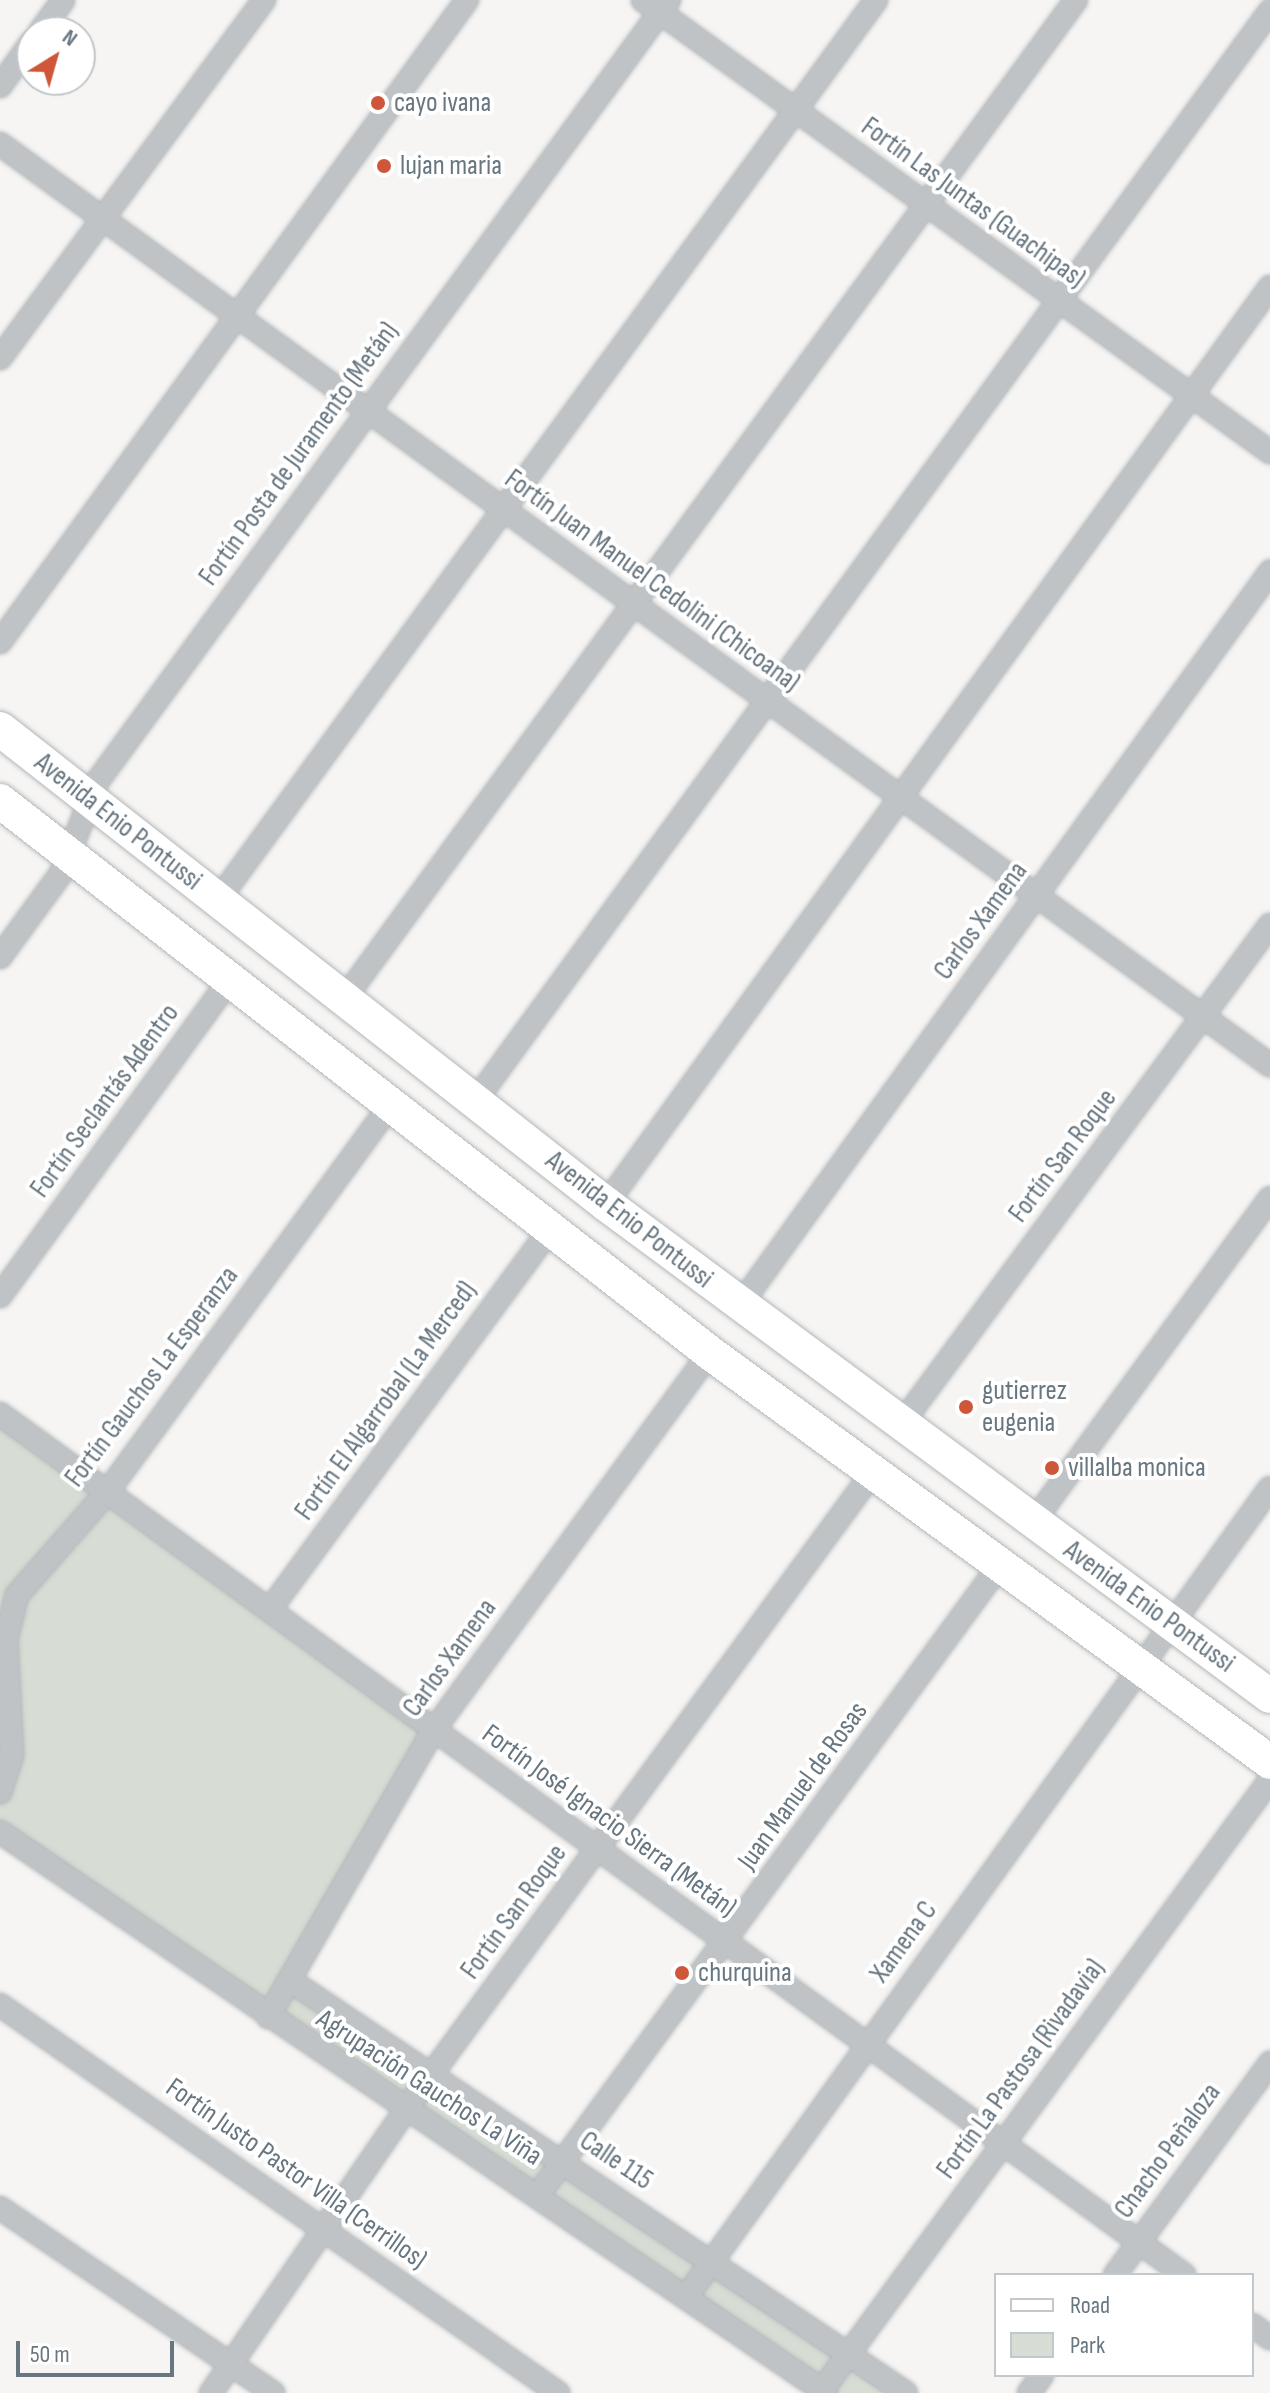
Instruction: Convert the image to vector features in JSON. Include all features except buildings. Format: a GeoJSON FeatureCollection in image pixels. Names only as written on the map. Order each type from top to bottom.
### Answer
{"type":"FeatureCollection","features":[{"type":"Feature","properties":{"kind":"main road","name":"Avenida Enio Pontussi"},"geometry":{"type":"LineString","coordinates":[[0,729],[606,1204],[1270,1696]]}},
{"type":"Feature","properties":{"kind":"main road","name":"Avenida Enio Pontussi"},"geometry":{"type":"LineString","coordinates":[[0,801],[710,1353],[1270,1762]]}},
{"type":"Feature","properties":{"kind":"street"},"geometry":{"type":"LineString","coordinates":[[0,358],[264,0]]}},
{"type":"Feature","properties":{"kind":"street"},"geometry":{"type":"LineString","coordinates":[[0,642],[467,0]]}},
{"type":"Feature","properties":{"kind":"street"},"geometry":{"type":"LineString","coordinates":[[218,900],[876,0]]}},
{"type":"Feature","properties":{"kind":"street"},"geometry":{"type":"LineString","coordinates":[[344,999],[1076,0]]}},
{"type":"Feature","properties":{"kind":"street","name":"Fortín Las Juntas (Guachipas)"},"geometry":{"type":"LineString","coordinates":[[657,4],[795,112],[1270,452]]}},
{"type":"Feature","properties":{"kind":"street","name":"Fortín Posta de Juramento (Metán)"},"geometry":{"type":"LineString","coordinates":[[0,957],[71,855],[88,799],[657,4]]}},
{"type":"Feature","properties":{"kind":"street"},"geometry":{"type":"LineString","coordinates":[[476,1100],[1270,11]]}},
{"type":"Feature","properties":{"kind":"street"},"geometry":{"type":"LineString","coordinates":[[0,86],[16,64]]}},
{"type":"Feature","properties":{"kind":"street","name":"Fortín Juan Manuel Cedolini (Chicoana)"},"geometry":{"type":"LineString","coordinates":[[0,144],[239,314],[1033,899],[1270,1065]]}},
{"type":"Feature","properties":{"kind":"street"},"geometry":{"type":"LineString","coordinates":[[606,1204],[1270,287]]}},
{"type":"Feature","properties":{"kind":"street","name":"Carlos Xamena"},"geometry":{"type":"LineString","coordinates":[[740,1305],[1270,572]]}},
{"type":"Feature","properties":{"kind":"street","name":"Fortín San Roque"},"geometry":{"type":"LineString","coordinates":[[902,1423],[1270,925]]}},
{"type":"Feature","properties":{"kind":"street","name":"Fortín Seclantás Adentro"},"geometry":{"type":"LineString","coordinates":[[0,1296],[230,979]]}},
{"type":"Feature","properties":{"kind":"street","name":"Fortín Gauchos La Esperanza"},"geometry":{"type":"LineString","coordinates":[[0,1792],[12,1756],[10,1614],[45,1555],[108,1491],[390,1106]]}},
{"type":"Feature","properties":{"kind":"street"},"geometry":{"type":"LineString","coordinates":[[1033,1522],[1270,1198]]}},
{"type":"Feature","properties":{"kind":"street","name":"Fortín El Algarrobal (La Merced)"},"geometry":{"type":"LineString","coordinates":[[271,1608],[550,1229]]}},
{"type":"Feature","properties":{"kind":"street","name":"Carlos Xamena"},"geometry":{"type":"LineString","coordinates":[[268,2017],[433,1731],[710,1353]]}},
{"type":"Feature","properties":{"kind":"street","name":"Fortín José Ignacio Sierra (Metán)"},"geometry":{"type":"LineString","coordinates":[[0,1414],[271,1608],[433,1731],[1181,2273]]}},
{"type":"Feature","properties":{"kind":"street","name":"Fortín San Roque"},"geometry":{"type":"LineString","coordinates":[[211,2393],[406,2109],[873,1472]]}},
{"type":"Feature","properties":{"kind":"street","name":"Xamena C"},"geometry":{"type":"LineString","coordinates":[[687,2296],[708,2259],[1270,1488]]}},
{"type":"Feature","properties":{"kind":"street","name":"Juan Manuel de Rosas"},"geometry":{"type":"LineString","coordinates":[[538,2195],[565,2163],[726,1944],[1000,1565]]}},
{"type":"Feature","properties":{"kind":"street","name":"Fortín La Pastosa (Rivadavia)"},"geometry":{"type":"LineString","coordinates":[[822,2392],[847,2352],[1270,1780]]}},
{"type":"Feature","properties":{"kind":"street","name":"Agrupación Gauchos La Viña"},"geometry":{"type":"LineString","coordinates":[[0,1832],[268,2017],[687,2296],[822,2392]]}},
{"type":"Feature","properties":{"kind":"street","name":"Calle 115"},"geometry":{"type":"LineString","coordinates":[[291,1981],[433,2073],[906,2393]]}},
{"type":"Feature","properties":{"kind":"street","name":"Fortín Justo Pastor Villa (Cerrillos)"},"geometry":{"type":"LineString","coordinates":[[0,2005],[558,2393]]}},
{"type":"Feature","properties":{"kind":"street","name":"Chacho Peñaloza"},"geometry":{"type":"LineString","coordinates":[[1116,2273],[1270,2063]]}},
{"type":"Feature","properties":{"kind":"street"},"geometry":{"type":"LineString","coordinates":[[0,2208],[273,2393]]}},
{"type":"Feature","properties":{"kind":"green space"},"geometry":{"type":"Polygon","coordinates":[[[0,1418],[428,1733],[287,1977],[902,2393],[833,2393],[0,1833],[0,1418]]]}},
{"type":"Feature","properties":{"kind":"place","name":"cayo ivana"},"geometry":{"type":"Point","coordinates":[378,103]}},
{"type":"Feature","properties":{"kind":"place","name":"lujan maria"},"geometry":{"type":"Point","coordinates":[384,166]}},
{"type":"Feature","properties":{"kind":"place","name":"gutierrez eugenia"},"geometry":{"type":"Point","coordinates":[966,1407]}},
{"type":"Feature","properties":{"kind":"place","name":"villalba monica"},"geometry":{"type":"Point","coordinates":[1052,1468]}},
{"type":"Feature","properties":{"kind":"place","name":"churquina"},"geometry":{"type":"Point","coordinates":[682,1973]}}]}
